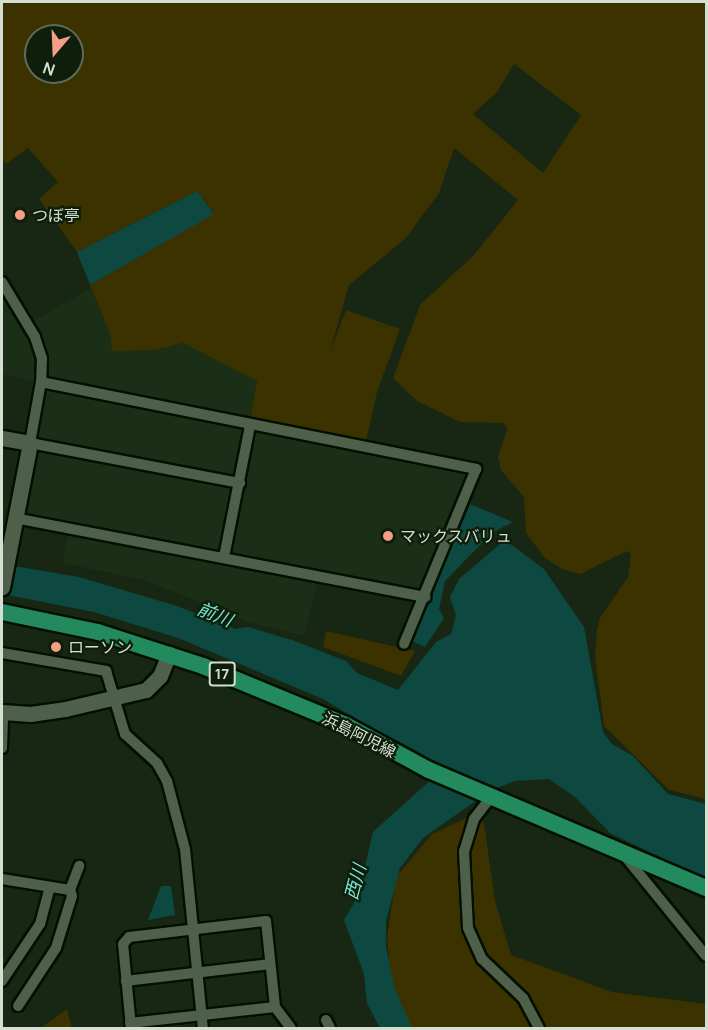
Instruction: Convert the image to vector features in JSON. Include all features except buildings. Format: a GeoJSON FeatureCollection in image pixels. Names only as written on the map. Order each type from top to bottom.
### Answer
{"type":"FeatureCollection","features":[{"type":"Feature","properties":{"kind":"main road","name":"浜島阿児線"},"geometry":{"type":"LineString","coordinates":[[2,612],[98,632],[169,654],[346,725],[429,770],[706,888]]}},
{"type":"Feature","properties":{"kind":"street"},"geometry":{"type":"LineString","coordinates":[[2,282],[39,348],[41,382],[2,586]]}},
{"type":"Feature","properties":{"kind":"street"},"geometry":{"type":"LineString","coordinates":[[41,382],[250,426],[476,469],[404,644]]}},
{"type":"Feature","properties":{"kind":"street"},"geometry":{"type":"LineString","coordinates":[[225,557],[250,426]]}},
{"type":"Feature","properties":{"kind":"street"},"geometry":{"type":"LineString","coordinates":[[2,438],[240,483]]}},
{"type":"Feature","properties":{"kind":"street"},"geometry":{"type":"LineString","coordinates":[[15,518],[425,597]]}},
{"type":"Feature","properties":{"kind":"street"},"geometry":{"type":"LineString","coordinates":[[2,653],[106,671],[125,734],[157,763],[172,792],[183,831],[203,1029]]}},
{"type":"Feature","properties":{"kind":"street"},"geometry":{"type":"LineString","coordinates":[[2,748],[2,712],[30,714],[113,700],[156,682],[169,654]]}},
{"type":"Feature","properties":{"kind":"street"},"geometry":{"type":"LineString","coordinates":[[489,796],[474,819],[464,851],[468,928],[482,959],[524,998],[539,1029]]}},
{"type":"Feature","properties":{"kind":"street"},"geometry":{"type":"LineString","coordinates":[[620,850],[706,956]]}},
{"type":"Feature","properties":{"kind":"street"},"geometry":{"type":"LineString","coordinates":[[18,1006],[56,948],[72,896],[70,890],[79,866]]}},
{"type":"Feature","properties":{"kind":"street"},"geometry":{"type":"LineString","coordinates":[[2,879],[70,890]]}},
{"type":"Feature","properties":{"kind":"street"},"geometry":{"type":"LineString","coordinates":[[2,981],[40,924],[50,887]]}},
{"type":"Feature","properties":{"kind":"street"},"geometry":{"type":"LineString","coordinates":[[275,1007],[201,1014],[130,1026],[123,944],[129,938],[193,928],[266,921],[275,1007],[291,1029]]}},
{"type":"Feature","properties":{"kind":"street"},"geometry":{"type":"LineString","coordinates":[[2,961],[13,964]]}},
{"type":"Feature","properties":{"kind":"street"},"geometry":{"type":"LineString","coordinates":[[126,981],[270,964]]}},
{"type":"Feature","properties":{"kind":"shaded area"},"geometry":{"type":"Polygon","coordinates":[[[2,2],[706,2],[706,799],[669,790],[604,726],[595,655],[597,629],[600,618],[628,577],[631,554],[627,551],[580,574],[562,569],[544,557],[526,533],[524,497],[501,470],[498,456],[507,429],[504,423],[460,422],[417,401],[393,378],[420,305],[474,255],[518,200],[454,148],[439,193],[406,238],[349,285],[330,351],[346,310],[400,329],[377,392],[365,446],[250,421],[257,381],[183,343],[154,350],[112,351],[110,334],[90,285],[214,213],[197,191],[77,252],[39,199],[58,182],[28,148],[6,164],[2,159],[2,2]],[[514,64],[497,92],[473,114],[543,173],[581,115],[514,64]]]}},
{"type":"Feature","properties":{"kind":"shaded area"},"geometry":{"type":"Polygon","coordinates":[[[91,288],[110,334],[154,350],[183,343],[257,381],[250,421],[473,470],[418,601],[318,580],[304,636],[252,623],[222,611],[223,606],[209,601],[207,605],[141,579],[62,563],[69,531],[9,520],[38,382],[2,374],[2,295],[9,289],[32,322],[91,288]]]}},
{"type":"Feature","properties":{"kind":"shaded area"},"geometry":{"type":"Polygon","coordinates":[[[326,631],[415,651],[401,676],[323,647],[326,631]]]}},
{"type":"Feature","properties":{"kind":"shaded area"},"geometry":{"type":"Polygon","coordinates":[[[475,814],[484,823],[495,901],[511,955],[612,992],[706,1004],[706,1028],[408,1028],[391,985],[387,937],[396,877],[432,834],[475,814]]]}},
{"type":"Feature","properties":{"kind":"shaded area"},"geometry":{"type":"Polygon","coordinates":[[[67,1009],[72,1028],[41,1028],[67,1009]]]}},
{"type":"Feature","properties":{"kind":"water"},"geometry":{"type":"Polygon","coordinates":[[[197,191],[214,214],[90,285],[77,252],[197,191]]]}},
{"type":"Feature","properties":{"kind":"water"},"geometry":{"type":"Polygon","coordinates":[[[470,504],[513,522],[492,533],[445,581],[439,609],[444,618],[425,647],[412,641],[470,504]]]}},
{"type":"Feature","properties":{"kind":"water"},"geometry":{"type":"Polygon","coordinates":[[[505,540],[544,569],[584,627],[603,732],[612,744],[633,756],[668,794],[706,804],[706,879],[610,833],[575,797],[549,779],[515,781],[491,790],[423,838],[400,868],[386,921],[386,946],[394,986],[412,1028],[380,1028],[367,1003],[364,974],[344,920],[358,896],[373,832],[445,767],[394,746],[385,736],[323,699],[178,638],[94,612],[2,594],[2,564],[79,577],[177,606],[235,629],[248,627],[292,640],[346,661],[357,673],[398,690],[436,642],[451,634],[456,615],[450,597],[459,579],[505,540]]]}},
{"type":"Feature","properties":{"kind":"water"},"geometry":{"type":"Polygon","coordinates":[[[161,886],[171,886],[175,915],[148,920],[161,886]]]}},
{"type":"Feature","properties":{"kind":"place","name":"つぼ亭"},"geometry":{"type":"Point","coordinates":[20,215]}},
{"type":"Feature","properties":{"kind":"place","name":"マックスバリュ"},"geometry":{"type":"Point","coordinates":[388,536]}},
{"type":"Feature","properties":{"kind":"place","name":"ローソン"},"geometry":{"type":"Point","coordinates":[56,647]}},
{"type":"Feature","properties":{"kind":"water label","name":"前川"},"geometry":{"type":"Point","coordinates":[215,614]}},
{"type":"Feature","properties":{"kind":"water label","name":"西川"},"geometry":{"type":"Point","coordinates":[355,882]}}]}
